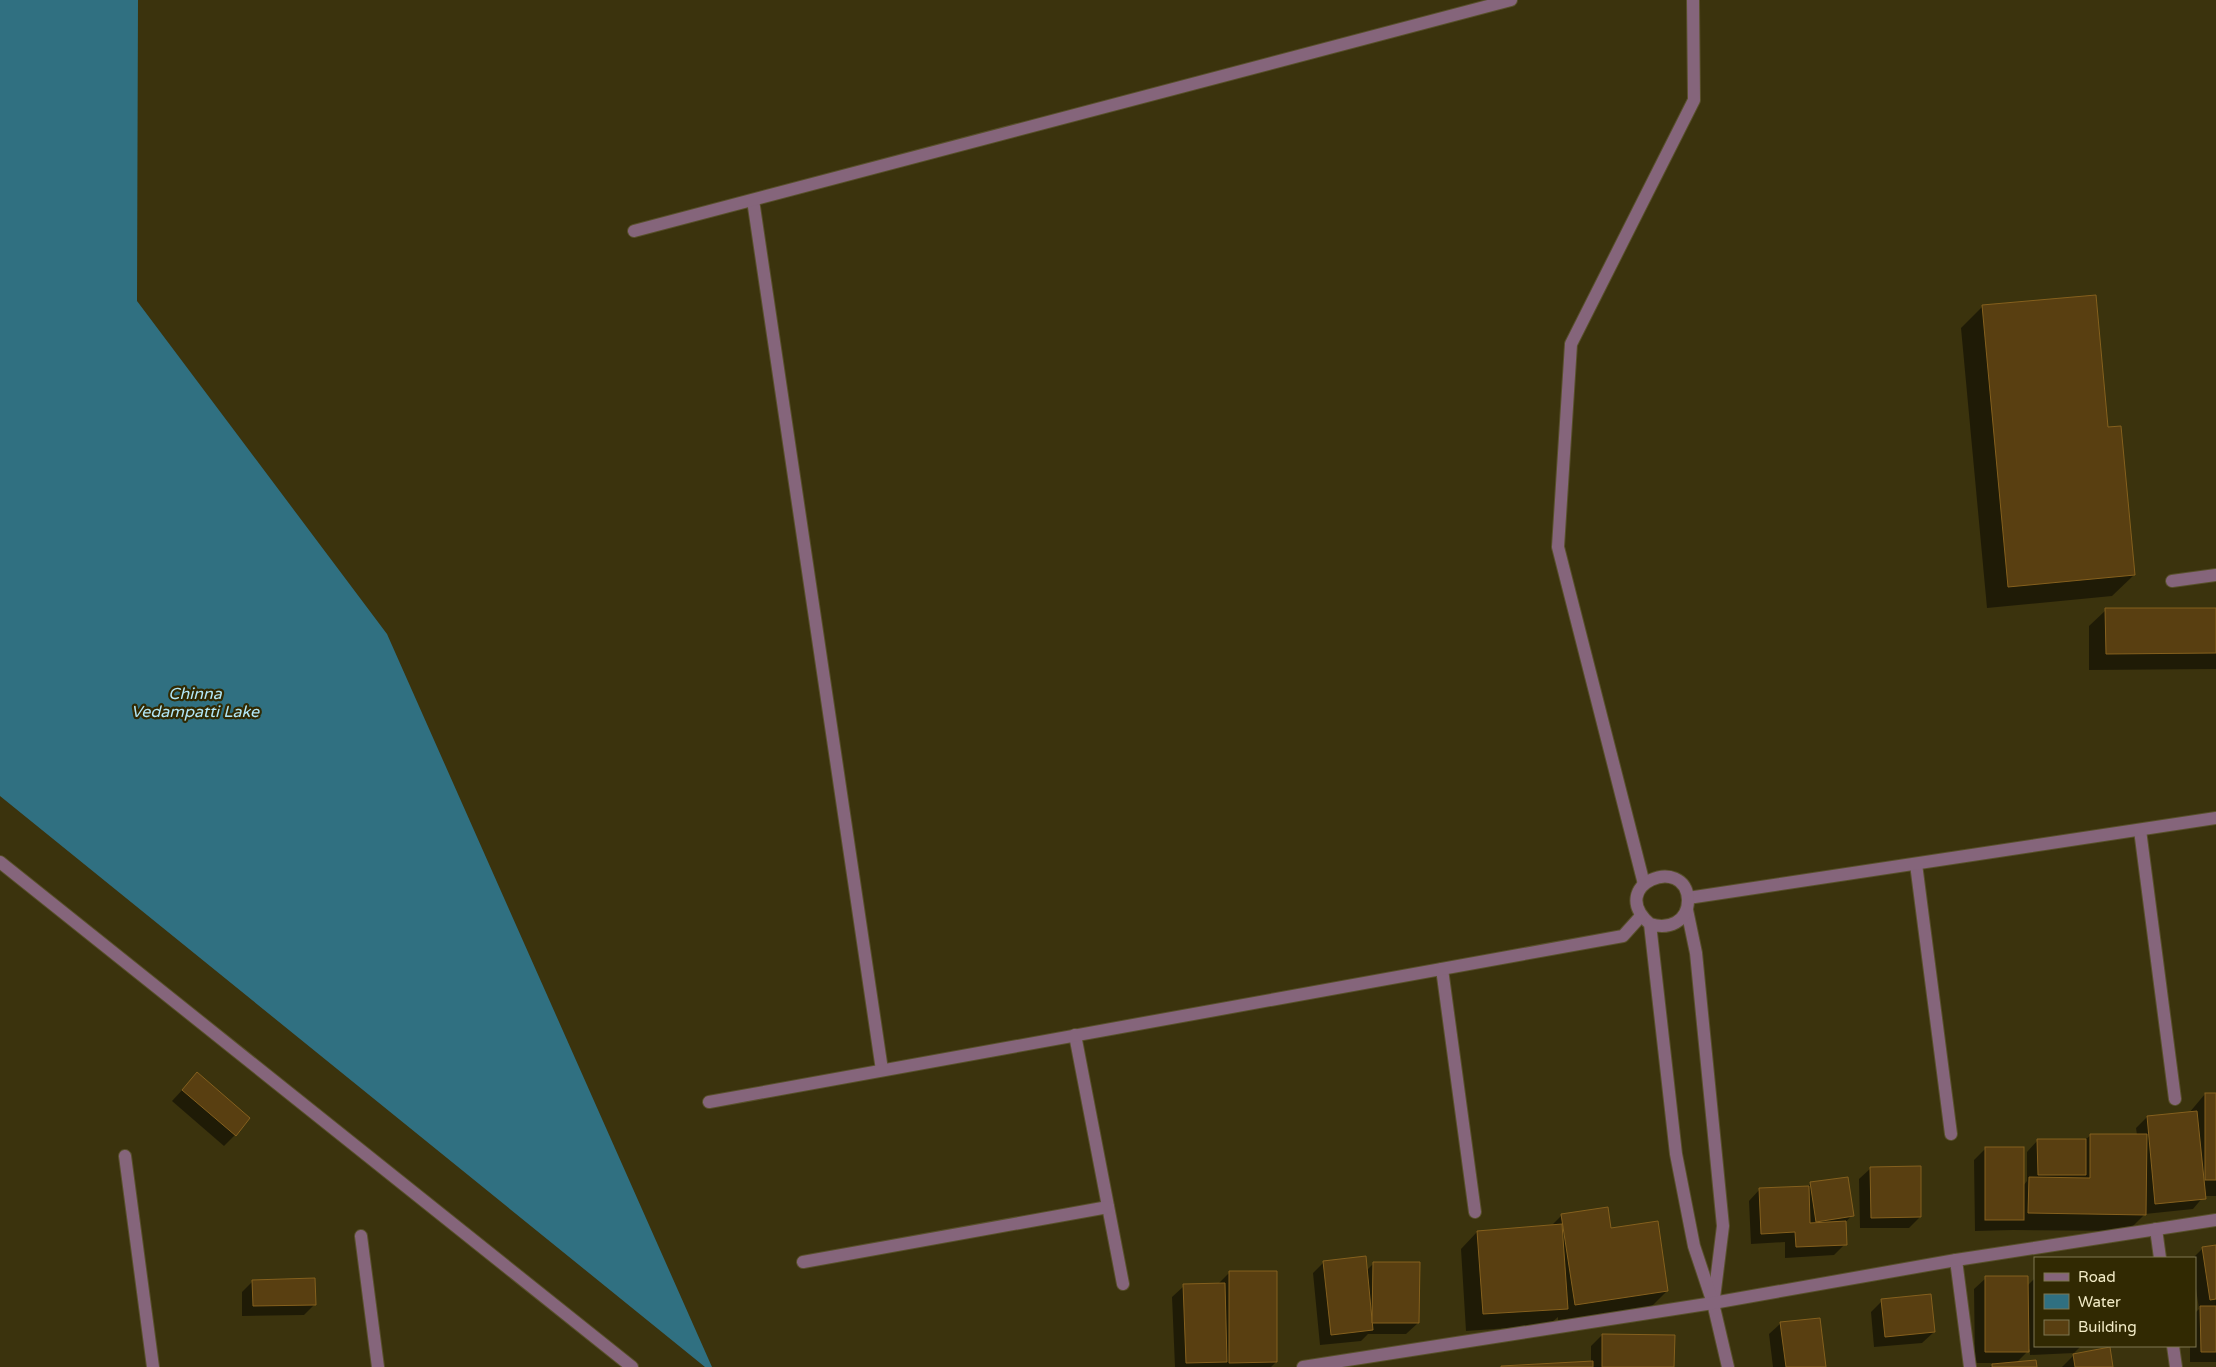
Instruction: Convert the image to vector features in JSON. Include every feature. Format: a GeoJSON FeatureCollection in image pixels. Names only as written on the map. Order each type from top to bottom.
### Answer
{"type":"FeatureCollection","features":[{"type":"Feature","properties":{"kind":"street"},"geometry":{"type":"LineString","coordinates":[[634,231],[1511,0]]}},
{"type":"Feature","properties":{"kind":"street"},"geometry":{"type":"LineString","coordinates":[[1644,884],[1558,547],[1571,344],[1694,100],[1693,0]]}},
{"type":"Feature","properties":{"kind":"street"},"geometry":{"type":"LineString","coordinates":[[754,200],[882,1070]]}},
{"type":"Feature","properties":{"kind":"street"},"geometry":{"type":"LineString","coordinates":[[2172,581],[2216,575]]}},
{"type":"Feature","properties":{"kind":"street"},"geometry":{"type":"LineString","coordinates":[[1687,904],[1916,864],[2216,818]]}},
{"type":"Feature","properties":{"kind":"street"},"geometry":{"type":"LineString","coordinates":[[2140,830],[2175,1099]]}},
{"type":"Feature","properties":{"kind":"street"},"geometry":{"type":"LineString","coordinates":[[0,862],[632,1367]]}},
{"type":"Feature","properties":{"kind":"street"},"geometry":{"type":"LineString","coordinates":[[1916,864],[1951,1134]]}},
{"type":"Feature","properties":{"kind":"street"},"geometry":{"type":"LineString","coordinates":[[1713,1303],[1723,1226],[1696,953],[1684,888],[1676,879],[1664,876],[1653,877],[1644,884],[1638,894],[1637,905],[1645,920],[1676,1154],[1694,1246],[1713,1303],[1728,1367]]}},
{"type":"Feature","properties":{"kind":"street"},"geometry":{"type":"LineString","coordinates":[[1645,920],[1660,927],[1672,926],[1681,919],[1687,904]]}},
{"type":"Feature","properties":{"kind":"street"},"geometry":{"type":"LineString","coordinates":[[709,1102],[1624,936],[1645,920]]}},
{"type":"Feature","properties":{"kind":"street"},"geometry":{"type":"LineString","coordinates":[[1442,969],[1475,1212]]}},
{"type":"Feature","properties":{"kind":"street"},"geometry":{"type":"LineString","coordinates":[[1075,1035],[1123,1284]]}},
{"type":"Feature","properties":{"kind":"street"},"geometry":{"type":"LineString","coordinates":[[126,1156],[153,1367]]}},
{"type":"Feature","properties":{"kind":"street"},"geometry":{"type":"LineString","coordinates":[[803,1262],[1108,1207]]}},
{"type":"Feature","properties":{"kind":"street"},"geometry":{"type":"LineString","coordinates":[[1303,1367],[1713,1303],[1956,1260],[2216,1220]]}},
{"type":"Feature","properties":{"kind":"street"},"geometry":{"type":"LineString","coordinates":[[2156,1229],[2160,1257]]}},
{"type":"Feature","properties":{"kind":"street"},"geometry":{"type":"LineString","coordinates":[[361,1236],[378,1367]]}},
{"type":"Feature","properties":{"kind":"street"},"geometry":{"type":"LineString","coordinates":[[1956,1260],[1970,1367]]}},
{"type":"Feature","properties":{"kind":"street"},"geometry":{"type":"LineString","coordinates":[[2173,1347],[2176,1367]]}},
{"type":"Feature","properties":{"kind":"water","name":"Chinna Vedampatti Lake"},"geometry":{"type":"Polygon","coordinates":[[[0,0],[138,0],[137,301],[387,634],[712,1367],[705,1367],[0,796],[0,0]]]}},
{"type":"Feature","properties":{"kind":"building"},"geometry":{"type":"Polygon","coordinates":[[[2096,295],[2108,427],[2121,426],[2135,575],[2008,587],[1982,305],[2096,295]]]}},
{"type":"Feature","properties":{"kind":"building"},"geometry":{"type":"Polygon","coordinates":[[[2105,608],[2216,608],[2216,653],[2106,654],[2105,608]]]}},
{"type":"Feature","properties":{"kind":"building"},"geometry":{"type":"Polygon","coordinates":[[[197,1072],[250,1118],[236,1136],[182,1090],[197,1072]]]}},
{"type":"Feature","properties":{"kind":"building"},"geometry":{"type":"Polygon","coordinates":[[[2205,1093],[2216,1093],[2216,1180],[2205,1180],[2205,1093]]]}},
{"type":"Feature","properties":{"kind":"building"},"geometry":{"type":"Polygon","coordinates":[[[2197,1111],[2206,1199],[2155,1204],[2147,1116],[2197,1111]]]}},
{"type":"Feature","properties":{"kind":"building"},"geometry":{"type":"Polygon","coordinates":[[[2090,1134],[2147,1134],[2146,1215],[2028,1213],[2029,1177],[2090,1178],[2090,1134]]]}},
{"type":"Feature","properties":{"kind":"building"},"geometry":{"type":"Polygon","coordinates":[[[2037,1139],[2086,1139],[2086,1175],[2038,1175],[2037,1139]]]}},
{"type":"Feature","properties":{"kind":"building"},"geometry":{"type":"Polygon","coordinates":[[[1985,1147],[2024,1147],[2024,1220],[1985,1220],[1985,1147]]]}},
{"type":"Feature","properties":{"kind":"building"},"geometry":{"type":"Polygon","coordinates":[[[1921,1166],[1921,1217],[1871,1218],[1870,1167],[1921,1166]]]}},
{"type":"Feature","properties":{"kind":"building"},"geometry":{"type":"Polygon","coordinates":[[[1848,1177],[1854,1216],[1816,1222],[1810,1182],[1848,1177]]]}},
{"type":"Feature","properties":{"kind":"building"},"geometry":{"type":"Polygon","coordinates":[[[1809,1186],[1810,1223],[1846,1221],[1847,1245],[1796,1247],[1795,1232],[1761,1234],[1759,1188],[1809,1186]]]}},
{"type":"Feature","properties":{"kind":"building"},"geometry":{"type":"Polygon","coordinates":[[[1608,1207],[1611,1228],[1658,1221],[1668,1291],[1575,1305],[1561,1214],[1608,1207]]]}},
{"type":"Feature","properties":{"kind":"building"},"geometry":{"type":"Polygon","coordinates":[[[1562,1224],[1568,1309],[1483,1314],[1477,1231],[1562,1224]]]}},
{"type":"Feature","properties":{"kind":"building"},"geometry":{"type":"Polygon","coordinates":[[[2216,1245],[2216,1299],[2210,1300],[2202,1247],[2216,1245]]]}},
{"type":"Feature","properties":{"kind":"building"},"geometry":{"type":"Polygon","coordinates":[[[1366,1256],[1373,1330],[1331,1335],[1323,1261],[1366,1256]]]}},
{"type":"Feature","properties":{"kind":"building"},"geometry":{"type":"Polygon","coordinates":[[[1373,1262],[1420,1262],[1419,1323],[1372,1323],[1373,1262]]]}},
{"type":"Feature","properties":{"kind":"building"},"geometry":{"type":"Polygon","coordinates":[[[1229,1271],[1277,1271],[1277,1362],[1229,1363],[1229,1271]]]}},
{"type":"Feature","properties":{"kind":"building"},"geometry":{"type":"Polygon","coordinates":[[[1985,1276],[2028,1276],[2029,1352],[1985,1352],[1985,1276]]]}},
{"type":"Feature","properties":{"kind":"building"},"geometry":{"type":"Polygon","coordinates":[[[315,1278],[316,1305],[253,1306],[252,1280],[315,1278]]]}},
{"type":"Feature","properties":{"kind":"building"},"geometry":{"type":"Polygon","coordinates":[[[1225,1283],[1227,1362],[1186,1363],[1183,1284],[1225,1283]]]}},
{"type":"Feature","properties":{"kind":"building"},"geometry":{"type":"Polygon","coordinates":[[[1931,1294],[1935,1332],[1885,1337],[1881,1299],[1931,1294]]]}},
{"type":"Feature","properties":{"kind":"building"},"geometry":{"type":"Polygon","coordinates":[[[2200,1306],[2216,1306],[2216,1352],[2201,1352],[2200,1306]]]}},
{"type":"Feature","properties":{"kind":"building"},"geometry":{"type":"Polygon","coordinates":[[[1820,1318],[1826,1367],[1786,1367],[1780,1322],[1820,1318]]]}},
{"type":"Feature","properties":{"kind":"building"},"geometry":{"type":"Polygon","coordinates":[[[1602,1334],[1675,1335],[1674,1367],[1602,1367],[1602,1334]]]}},
{"type":"Feature","properties":{"kind":"building"},"geometry":{"type":"Polygon","coordinates":[[[2110,1347],[2113,1367],[2075,1367],[2073,1354],[2110,1347]]]}},
{"type":"Feature","properties":{"kind":"building"},"geometry":{"type":"Polygon","coordinates":[[[2036,1360],[2037,1367],[1992,1367],[1992,1364],[2036,1360]]]}},
{"type":"Feature","properties":{"kind":"building"},"geometry":{"type":"Polygon","coordinates":[[[1593,1361],[1593,1367],[1501,1367],[1501,1366],[1593,1361]]]}}]}
